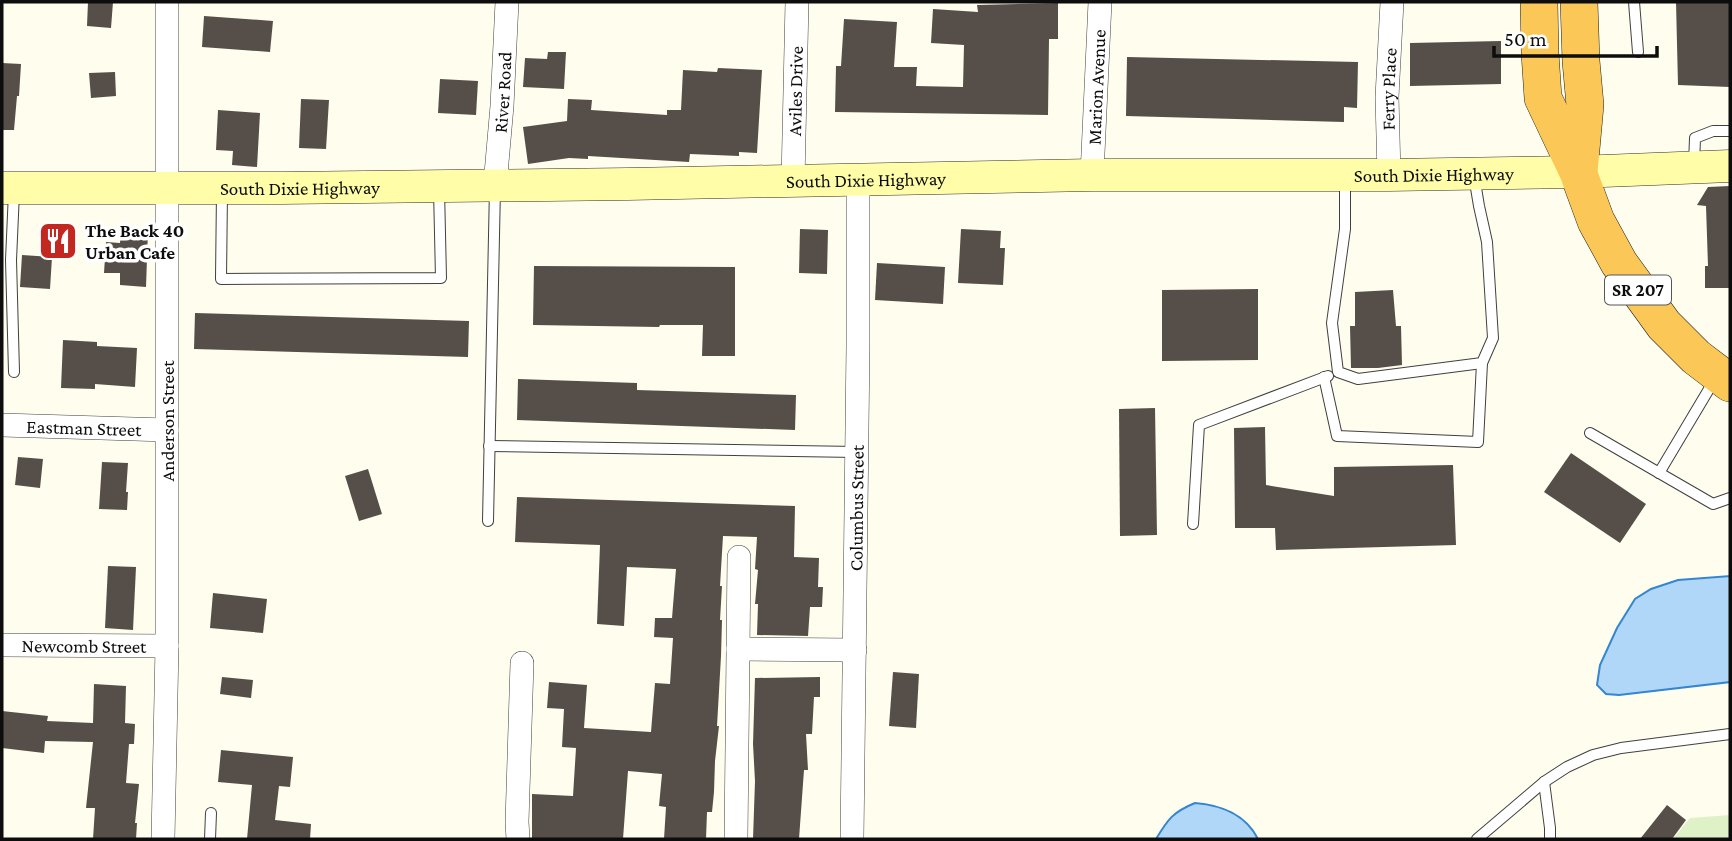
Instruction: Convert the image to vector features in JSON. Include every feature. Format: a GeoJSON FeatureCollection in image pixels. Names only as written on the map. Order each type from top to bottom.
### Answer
{"type":"FeatureCollection","features":[{"type":"Feature","properties":{"kind":"highway","name":"SR 207"},"geometry":{"type":"LineString","coordinates":[[1539,2],[1543,98],[1578,172],[1596,221],[1627,274],[1664,325],[1696,357],[1724,379]]}},
{"type":"Feature","properties":{"kind":"highway","name":"SR 207"},"geometry":{"type":"LineString","coordinates":[[1578,172],[1586,104],[1579,2]]}},
{"type":"Feature","properties":{"kind":"main road","name":"South Dixie Highway"},"geometry":{"type":"LineString","coordinates":[[8,187],[222,188],[1092,175],[1474,174],[1730,166]]}},
{"type":"Feature","properties":{"kind":"street","name":"Anderson Street"},"geometry":{"type":"LineString","coordinates":[[163,839],[167,646],[167,2]]}},
{"type":"Feature","properties":{"kind":"street","name":"River Road"},"geometry":{"type":"LineString","coordinates":[[495,184],[507,2]]}},
{"type":"Feature","properties":{"kind":"street","name":"Aviles Drive"},"geometry":{"type":"LineString","coordinates":[[793,180],[797,2]]}},
{"type":"Feature","properties":{"kind":"street","name":"Marion Avenue"},"geometry":{"type":"LineString","coordinates":[[1092,175],[1100,2]]}},
{"type":"Feature","properties":{"kind":"street","name":"Ferry Place"},"geometry":{"type":"LineString","coordinates":[[1389,175],[1387,97],[1392,2]]}},
{"type":"Feature","properties":{"kind":"street","name":"Columbus Street"},"geometry":{"type":"LineString","coordinates":[[852,839],[858,179]]}},
{"type":"Feature","properties":{"kind":"street","name":"Eastman Street"},"geometry":{"type":"LineString","coordinates":[[2,425],[167,430]]}},
{"type":"Feature","properties":{"kind":"street"},"geometry":{"type":"LineString","coordinates":[[736,839],[739,557]]}},
{"type":"Feature","properties":{"kind":"street","name":"Newcomb Street"},"geometry":{"type":"LineString","coordinates":[[2,645],[167,646]]}},
{"type":"Feature","properties":{"kind":"street"},"geometry":{"type":"LineString","coordinates":[[738,649],[855,650]]}},
{"type":"Feature","properties":{"kind":"street"},"geometry":{"type":"LineString","coordinates":[[518,839],[522,663]]}},
{"type":"Feature","properties":{"kind":"lane"},"geometry":{"type":"LineString","coordinates":[[1634,2],[1638,52]]}},
{"type":"Feature","properties":{"kind":"lane"},"geometry":{"type":"LineString","coordinates":[[1694,167],[1695,138],[1713,131],[1730,131]]}},
{"type":"Feature","properties":{"kind":"lane"},"geometry":{"type":"LineString","coordinates":[[1324,377],[1337,436],[1478,442],[1482,363],[1493,338],[1487,242],[1474,174]]}},
{"type":"Feature","properties":{"kind":"lane"},"geometry":{"type":"LineString","coordinates":[[1338,372],[1332,323],[1345,229],[1345,175]]}},
{"type":"Feature","properties":{"kind":"lane"},"geometry":{"type":"LineString","coordinates":[[488,521],[495,184]]}},
{"type":"Feature","properties":{"kind":"lane"},"geometry":{"type":"LineString","coordinates":[[222,188],[221,279],[441,278],[439,186]]}},
{"type":"Feature","properties":{"kind":"lane"},"geometry":{"type":"LineString","coordinates":[[8,187],[14,372]]}},
{"type":"Feature","properties":{"kind":"lane"},"geometry":{"type":"LineString","coordinates":[[1193,524],[1199,425],[1338,372],[1358,379],[1482,363]]}},
{"type":"Feature","properties":{"kind":"lane"},"geometry":{"type":"LineString","coordinates":[[1660,473],[1724,379]]}},
{"type":"Feature","properties":{"kind":"lane"},"geometry":{"type":"LineString","coordinates":[[1590,433],[1713,504],[1730,498]]}},
{"type":"Feature","properties":{"kind":"lane"},"geometry":{"type":"LineString","coordinates":[[489,446],[857,452]]}},
{"type":"Feature","properties":{"kind":"lane"},"geometry":{"type":"LineString","coordinates":[[1476,839],[1567,766],[1620,747],[1730,734]]}},
{"type":"Feature","properties":{"kind":"lane"},"geometry":{"type":"LineString","coordinates":[[1544,782],[1550,839]]}},
{"type":"Feature","properties":{"kind":"lane"},"geometry":{"type":"LineString","coordinates":[[210,839],[211,813]]}},
{"type":"Feature","properties":{"kind":"green space"},"geometry":{"type":"Polygon","coordinates":[[[1730,815],[1730,839],[1673,839],[1690,818],[1730,815]]]}},
{"type":"Feature","properties":{"kind":"water"},"geometry":{"type":"Polygon","coordinates":[[[1730,576],[1730,682],[1619,695],[1606,694],[1597,685],[1600,665],[1617,628],[1635,599],[1651,589],[1678,580],[1730,576]]]}},
{"type":"Feature","properties":{"kind":"water"},"geometry":{"type":"Polygon","coordinates":[[[1195,803],[1232,813],[1247,824],[1258,839],[1156,839],[1172,817],[1195,803]]]}},
{"type":"Feature","properties":{"kind":"building"},"geometry":{"type":"Polygon","coordinates":[[[88,2],[113,2],[111,28],[87,26],[88,2]]]}},
{"type":"Feature","properties":{"kind":"building"},"geometry":{"type":"Polygon","coordinates":[[[1676,2],[1730,2],[1730,87],[1678,85],[1676,2]]]}},
{"type":"Feature","properties":{"kind":"building"},"geometry":{"type":"Polygon","coordinates":[[[1058,3],[1058,39],[1049,39],[1048,115],[835,112],[836,66],[841,66],[844,19],[897,22],[894,67],[917,67],[916,86],[963,87],[964,45],[931,43],[933,9],[978,12],[977,5],[1058,3]]]}},
{"type":"Feature","properties":{"kind":"building"},"geometry":{"type":"Polygon","coordinates":[[[204,16],[273,21],[270,52],[202,47],[204,16]]]}},
{"type":"Feature","properties":{"kind":"building"},"geometry":{"type":"Polygon","coordinates":[[[1501,41],[1501,84],[1410,86],[1410,43],[1501,41]]]}},
{"type":"Feature","properties":{"kind":"building"},"geometry":{"type":"Polygon","coordinates":[[[548,52],[566,52],[564,89],[523,87],[525,58],[547,59],[548,52]]]}},
{"type":"Feature","properties":{"kind":"building"},"geometry":{"type":"Polygon","coordinates":[[[1127,57],[1358,62],[1357,108],[1344,107],[1344,122],[1126,116],[1127,57]]]}},
{"type":"Feature","properties":{"kind":"building"},"geometry":{"type":"Polygon","coordinates":[[[2,63],[21,64],[14,130],[2,130],[2,63]]]}},
{"type":"Feature","properties":{"kind":"building"},"geometry":{"type":"Polygon","coordinates":[[[718,68],[762,70],[757,153],[739,152],[739,156],[690,154],[689,162],[588,156],[588,159],[569,158],[528,164],[523,127],[567,121],[568,99],[592,100],[591,110],[667,115],[667,110],[681,110],[683,70],[717,72],[718,68]]]}},
{"type":"Feature","properties":{"kind":"building"},"geometry":{"type":"Polygon","coordinates":[[[115,72],[116,96],[91,98],[89,73],[115,72]]]}},
{"type":"Feature","properties":{"kind":"building"},"geometry":{"type":"Polygon","coordinates":[[[440,79],[478,81],[476,115],[438,113],[440,79]]]}},
{"type":"Feature","properties":{"kind":"building"},"geometry":{"type":"Polygon","coordinates":[[[301,99],[329,100],[326,149],[299,148],[301,99]]]}},
{"type":"Feature","properties":{"kind":"building"},"geometry":{"type":"Polygon","coordinates":[[[218,110],[260,113],[257,167],[232,165],[233,151],[216,150],[218,110]]]}},
{"type":"Feature","properties":{"kind":"building"},"geometry":{"type":"Polygon","coordinates":[[[1730,186],[1730,288],[1705,288],[1705,266],[1708,266],[1706,206],[1697,205],[1708,187],[1730,186]]]}},
{"type":"Feature","properties":{"kind":"building"},"geometry":{"type":"Polygon","coordinates":[[[121,228],[148,230],[146,287],[120,285],[120,273],[104,273],[106,242],[120,243],[121,228]]]}},
{"type":"Feature","properties":{"kind":"building"},"geometry":{"type":"Polygon","coordinates":[[[800,229],[828,230],[827,274],[799,273],[800,229]]]}},
{"type":"Feature","properties":{"kind":"building"},"geometry":{"type":"Polygon","coordinates":[[[961,229],[1001,231],[1000,248],[1005,248],[1003,285],[958,283],[961,229]]]}},
{"type":"Feature","properties":{"kind":"building"},"geometry":{"type":"Polygon","coordinates":[[[22,255],[52,257],[50,289],[20,287],[22,255]]]}},
{"type":"Feature","properties":{"kind":"building"},"geometry":{"type":"Polygon","coordinates":[[[877,263],[945,267],[943,304],[875,300],[877,263]]]}},
{"type":"Feature","properties":{"kind":"building"},"geometry":{"type":"Polygon","coordinates":[[[534,266],[735,267],[735,356],[702,356],[703,325],[533,325],[534,266]]]}},
{"type":"Feature","properties":{"kind":"building"},"geometry":{"type":"Polygon","coordinates":[[[1258,289],[1258,360],[1162,361],[1162,290],[1258,289]]]}},
{"type":"Feature","properties":{"kind":"building"},"geometry":{"type":"Polygon","coordinates":[[[1393,290],[1396,326],[1401,326],[1402,365],[1351,368],[1350,326],[1355,326],[1355,292],[1393,290]]]}},
{"type":"Feature","properties":{"kind":"building"},"geometry":{"type":"Polygon","coordinates":[[[195,313],[469,321],[468,357],[194,349],[195,313]]]}},
{"type":"Feature","properties":{"kind":"building"},"geometry":{"type":"Polygon","coordinates":[[[63,340],[97,342],[97,346],[137,348],[135,387],[95,384],[95,389],[61,388],[63,340]]]}},
{"type":"Feature","properties":{"kind":"building"},"geometry":{"type":"Polygon","coordinates":[[[518,379],[637,383],[637,390],[796,395],[795,430],[517,420],[518,379]]]}},
{"type":"Feature","properties":{"kind":"building"},"geometry":{"type":"Polygon","coordinates":[[[1155,408],[1157,535],[1120,536],[1119,409],[1155,408]]]}},
{"type":"Feature","properties":{"kind":"building"},"geometry":{"type":"Polygon","coordinates":[[[1265,427],[1266,485],[1334,496],[1334,467],[1453,465],[1456,545],[1276,550],[1275,528],[1235,528],[1234,428],[1265,427]]]}},
{"type":"Feature","properties":{"kind":"building"},"geometry":{"type":"Polygon","coordinates":[[[1571,453],[1646,504],[1620,543],[1544,492],[1571,453]]]}},
{"type":"Feature","properties":{"kind":"building"},"geometry":{"type":"Polygon","coordinates":[[[18,457],[43,459],[40,488],[15,485],[18,457]]]}},
{"type":"Feature","properties":{"kind":"building"},"geometry":{"type":"Polygon","coordinates":[[[102,462],[128,463],[127,510],[99,509],[102,462]]]}},
{"type":"Feature","properties":{"kind":"building"},"geometry":{"type":"Polygon","coordinates":[[[368,469],[382,514],[359,521],[345,476],[368,469]]]}},
{"type":"Feature","properties":{"kind":"building"},"geometry":{"type":"Polygon","coordinates":[[[517,497],[795,506],[794,557],[819,558],[818,587],[823,587],[822,607],[810,607],[808,636],[757,635],[757,537],[723,536],[719,726],[712,812],[707,812],[706,839],[664,839],[666,807],[659,806],[662,774],[628,771],[623,839],[532,839],[532,794],[573,796],[576,748],[562,747],[564,709],[547,708],[549,682],[587,685],[584,728],[651,732],[655,683],[670,684],[673,638],[654,637],[655,618],[672,618],[676,569],[627,567],[624,626],[597,624],[600,545],[515,542],[517,497]]]}},
{"type":"Feature","properties":{"kind":"building"},"geometry":{"type":"Polygon","coordinates":[[[108,566],[136,567],[133,630],[105,628],[108,566]]]}},
{"type":"Feature","properties":{"kind":"building"},"geometry":{"type":"Polygon","coordinates":[[[213,593],[267,599],[263,633],[210,628],[213,593]]]}},
{"type":"Feature","properties":{"kind":"building"},"geometry":{"type":"Polygon","coordinates":[[[893,672],[919,674],[916,728],[889,726],[893,672]]]}},
{"type":"Feature","properties":{"kind":"building"},"geometry":{"type":"Polygon","coordinates":[[[222,677],[253,680],[251,698],[220,694],[222,677]]]}},
{"type":"Feature","properties":{"kind":"building"},"geometry":{"type":"Polygon","coordinates":[[[820,677],[820,697],[814,697],[812,734],[806,734],[808,770],[804,770],[799,839],[753,839],[755,678],[820,677]]]}},
{"type":"Feature","properties":{"kind":"building"},"geometry":{"type":"Polygon","coordinates":[[[94,684],[126,686],[125,723],[135,724],[134,744],[129,744],[126,783],[139,784],[136,839],[93,839],[95,808],[86,808],[93,742],[45,741],[44,753],[2,748],[2,711],[48,716],[47,721],[93,723],[94,684]]]}},
{"type":"Feature","properties":{"kind":"building"},"geometry":{"type":"Polygon","coordinates":[[[221,750],[293,757],[290,787],[279,786],[275,820],[311,824],[310,839],[247,839],[252,785],[218,782],[221,750]]]}},
{"type":"Feature","properties":{"kind":"building"},"geometry":{"type":"Polygon","coordinates":[[[1667,805],[1686,820],[1672,839],[1640,839],[1667,805]]]}},
{"type":"Feature","properties":{"kind":"place","name":"The Back 40 Urban Cafe"},"geometry":{"type":"Point","coordinates":[58,241]}}]}
